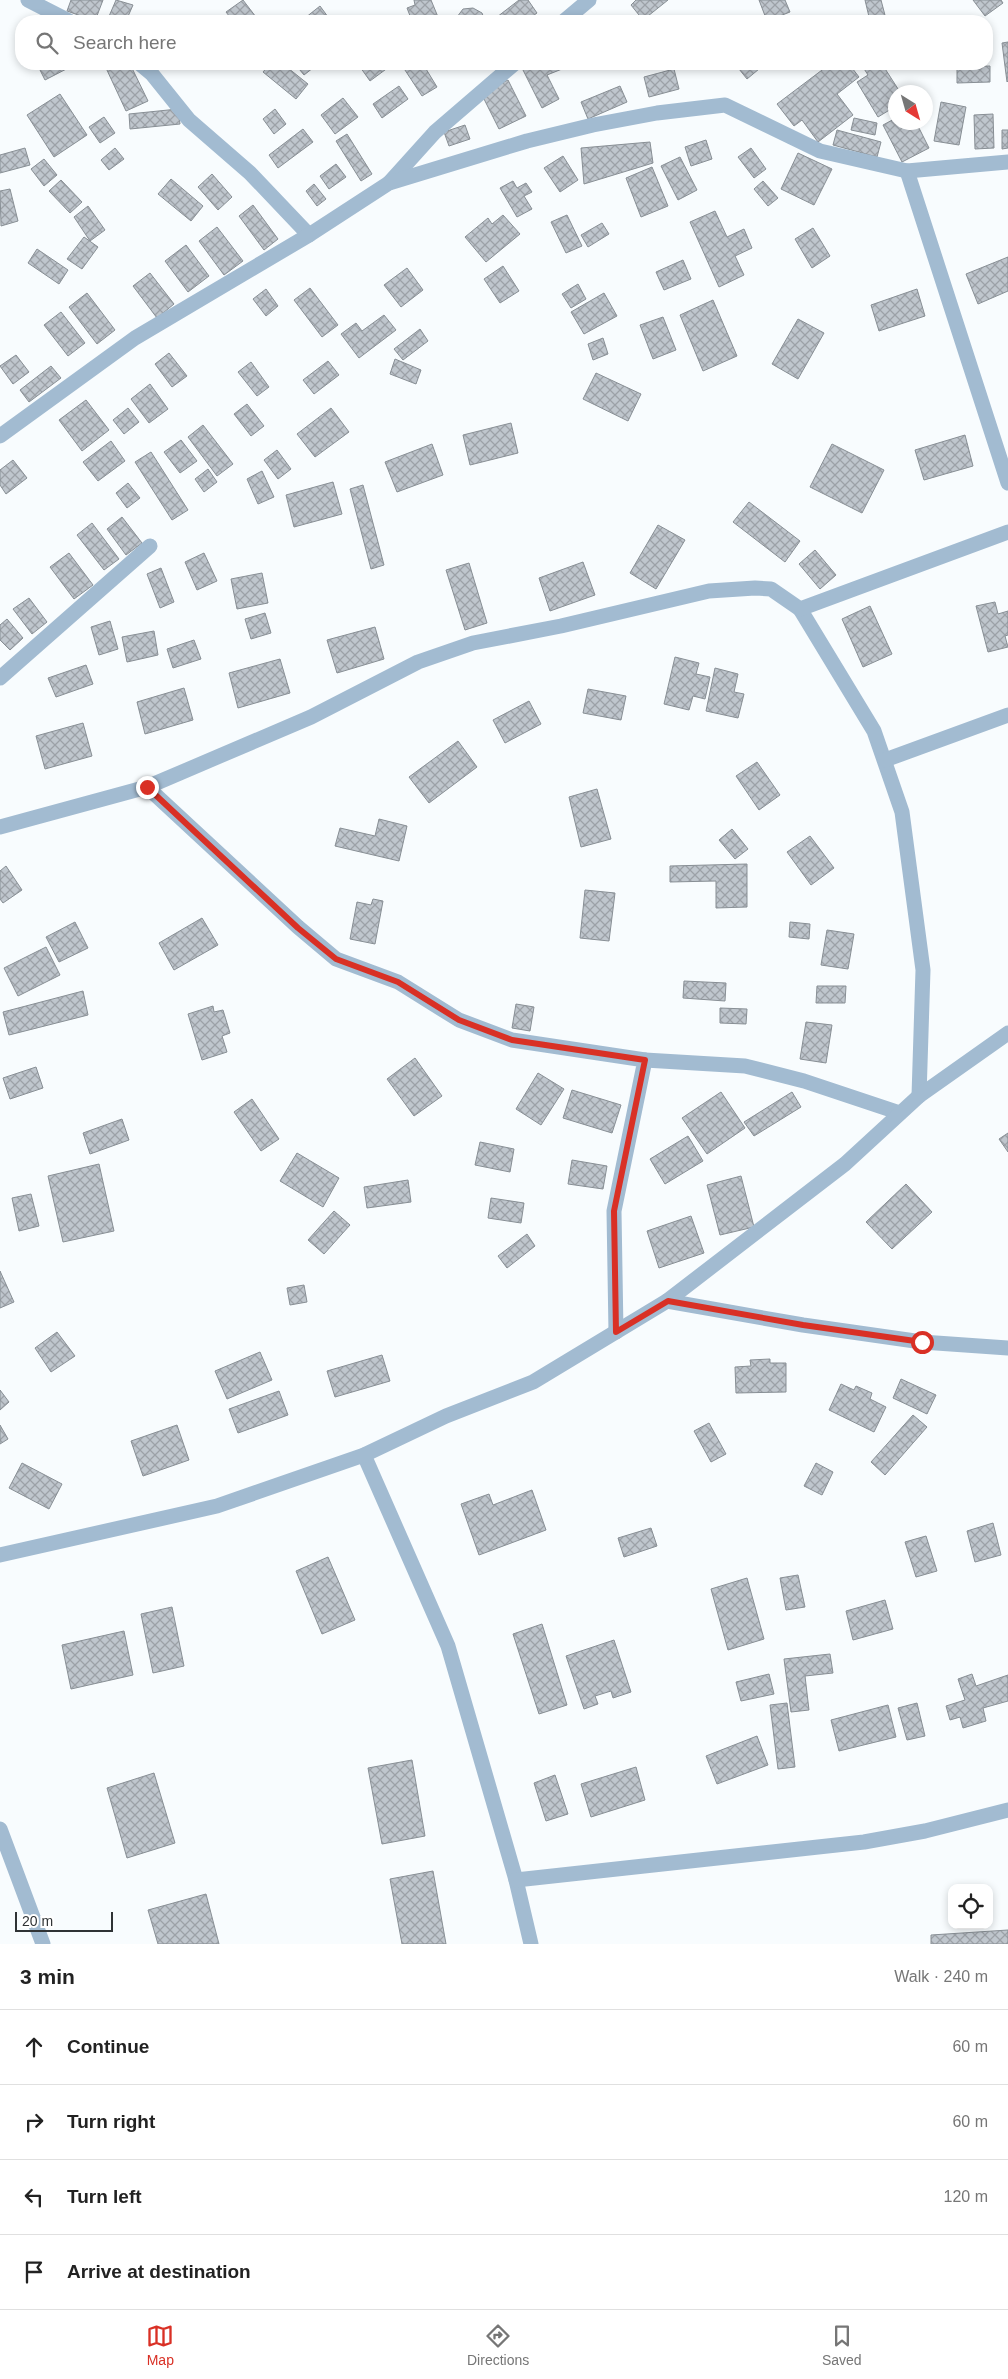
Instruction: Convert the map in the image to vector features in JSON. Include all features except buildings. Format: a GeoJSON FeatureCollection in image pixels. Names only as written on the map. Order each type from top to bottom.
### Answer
{"type":"FeatureCollection","features":[{"type":"Feature","properties":{"kind":"street"},"geometry":{"type":"LineString","coordinates":[[28,0],[57,15]]}},
{"type":"Feature","properties":{"kind":"street"},"geometry":{"type":"LineString","coordinates":[[571,15],[589,0]]}},
{"type":"Feature","properties":{"kind":"street"},"geometry":{"type":"LineString","coordinates":[[147,70],[189,120],[250,173],[308,235]]}},
{"type":"Feature","properties":{"kind":"street"},"geometry":{"type":"LineString","coordinates":[[0,436],[135,338],[308,235],[389,183],[435,132],[507,70]]}},
{"type":"Feature","properties":{"kind":"street"},"geometry":{"type":"LineString","coordinates":[[389,183],[528,141],[593,125],[657,113],[725,105],[820,151],[907,171],[1008,162]]}},
{"type":"Feature","properties":{"kind":"street"},"geometry":{"type":"LineString","coordinates":[[907,171],[1008,483]]}},
{"type":"Feature","properties":{"kind":"street"},"geometry":{"type":"LineString","coordinates":[[800,609],[1008,532]]}},
{"type":"Feature","properties":{"kind":"street"},"geometry":{"type":"LineString","coordinates":[[0,678],[150,546]]}},
{"type":"Feature","properties":{"kind":"street"},"geometry":{"type":"LineString","coordinates":[[0,827],[147,787],[311,716],[418,662],[473,644],[561,626],[709,591],[755,588],[771,589],[800,609],[874,732],[902,812],[923,970],[919,1096]]}},
{"type":"Feature","properties":{"kind":"street"},"geometry":{"type":"LineString","coordinates":[[885,760],[1008,715]]}},
{"type":"Feature","properties":{"kind":"street"},"geometry":{"type":"LineString","coordinates":[[147,787],[298,928],[336,959],[398,982],[459,1020],[512,1040],[645,1060],[745,1066],[804,1081],[900,1113]]}},
{"type":"Feature","properties":{"kind":"street"},"geometry":{"type":"LineString","coordinates":[[0,1555],[217,1506],[364,1455],[446,1416],[533,1382],[668,1301],[845,1164],[919,1096],[1008,1033]]}},
{"type":"Feature","properties":{"kind":"street"},"geometry":{"type":"LineString","coordinates":[[616,1332],[614,1211],[645,1060]]}},
{"type":"Feature","properties":{"kind":"street"},"geometry":{"type":"LineString","coordinates":[[668,1301],[803,1325],[922,1342],[1008,1348]]}},
{"type":"Feature","properties":{"kind":"street"},"geometry":{"type":"LineString","coordinates":[[364,1455],[448,1646],[516,1880],[531,1944]]}},
{"type":"Feature","properties":{"kind":"street"},"geometry":{"type":"LineString","coordinates":[[516,1880],[864,1842],[925,1831],[1008,1810]]}},
{"type":"Feature","properties":{"kind":"street"},"geometry":{"type":"LineString","coordinates":[[0,1830],[43,1944]]}},
{"type":"Feature","properties":{"kind":"route"},"geometry":{"type":"LineString","coordinates":[[147,787],[298,928],[336,959],[398,982],[459,1020],[512,1040],[645,1060],[614,1211],[616,1332],[668,1301],[803,1325],[922,1342]]}}]}
